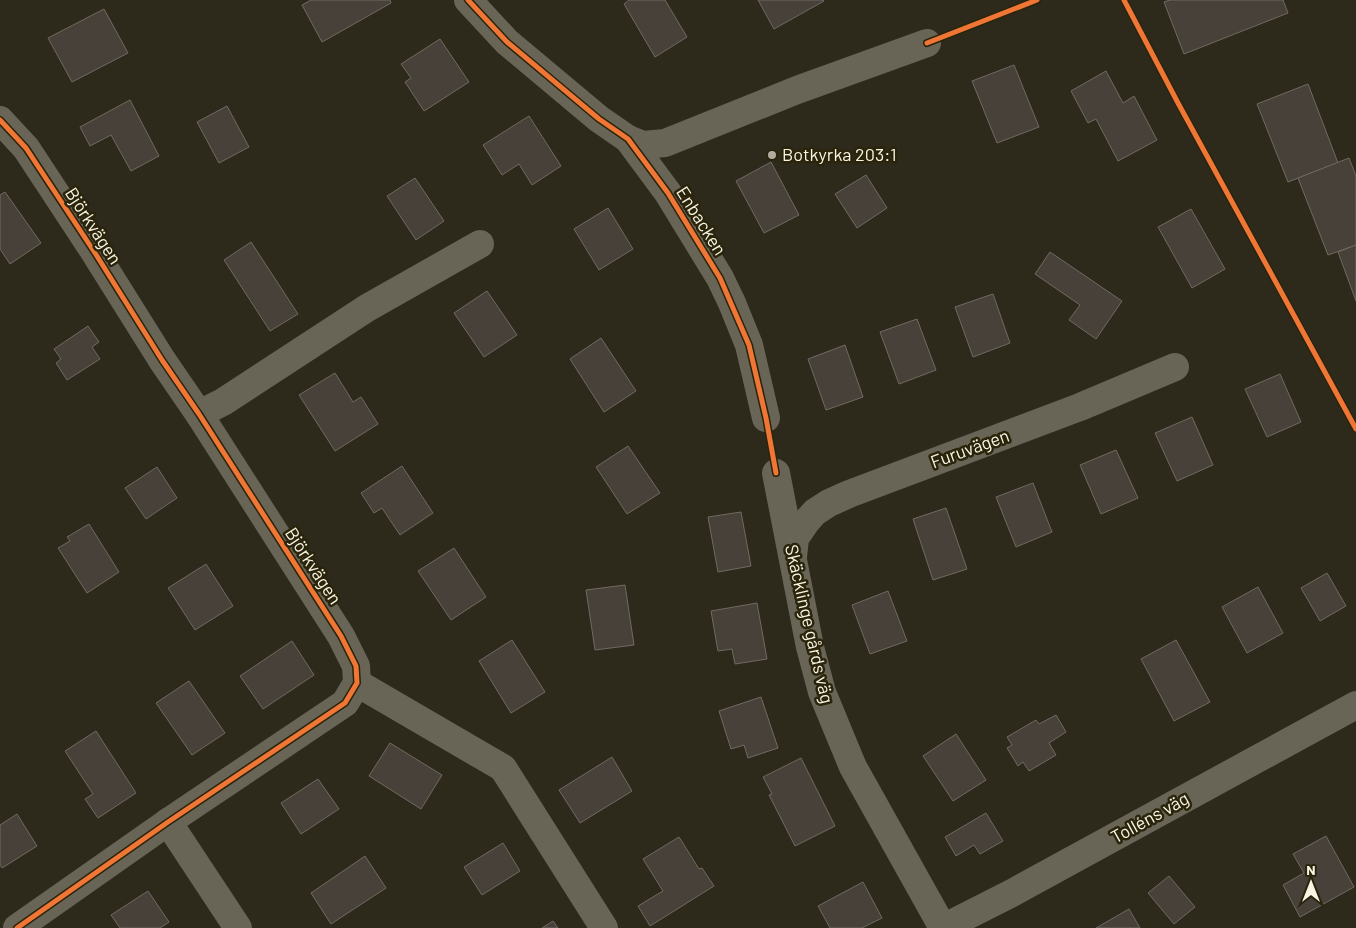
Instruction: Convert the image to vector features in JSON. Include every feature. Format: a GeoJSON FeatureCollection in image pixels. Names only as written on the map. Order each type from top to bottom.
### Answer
{"type":"FeatureCollection","features":[{"type":"Feature","properties":{"kind":"street","name":"Enbacken"},"geometry":{"type":"LineString","coordinates":[[468,0],[508,42],[535,66],[599,119],[628,139],[643,145],[665,144],[797,90],[927,43]]}},
{"type":"Feature","properties":{"kind":"street","name":"Björkvägen"},"geometry":{"type":"LineString","coordinates":[[0,120],[26,148],[341,636],[356,666],[357,682]]}},
{"type":"Feature","properties":{"kind":"street","name":"Enbacken"},"geometry":{"type":"LineString","coordinates":[[628,139],[668,193],[720,278],[749,345],[766,418]]}},
{"type":"Feature","properties":{"kind":"street"},"geometry":{"type":"LineString","coordinates":[[199,414],[224,402],[367,308],[480,244]]}},
{"type":"Feature","properties":{"kind":"street","name":"Furuvägen"},"geometry":{"type":"LineString","coordinates":[[793,558],[795,538],[815,512],[829,503],[1080,407],[1175,367]]}},
{"type":"Feature","properties":{"kind":"street","name":"Skäcklinge gårds väg"},"geometry":{"type":"LineString","coordinates":[[776,473],[822,692],[835,726],[861,782],[943,928]]}},
{"type":"Feature","properties":{"kind":"street"},"geometry":{"type":"LineString","coordinates":[[17,928],[168,822],[345,703],[357,682],[503,768],[604,928]]}},
{"type":"Feature","properties":{"kind":"street","name":"Tolléns väg"},"geometry":{"type":"LineString","coordinates":[[943,928],[1012,893],[1356,705]]}},
{"type":"Feature","properties":{"kind":"street"},"geometry":{"type":"LineString","coordinates":[[168,822],[238,928]]}},
{"type":"Feature","properties":{"kind":"building"},"geometry":{"type":"Polygon","coordinates":[[[311,0],[390,0],[391,3],[322,42],[302,5],[311,0]]]}},
{"type":"Feature","properties":{"kind":"building"},"geometry":{"type":"Polygon","coordinates":[[[629,0],[665,0],[687,37],[655,57],[624,4],[629,0]]]}},
{"type":"Feature","properties":{"kind":"building"},"geometry":{"type":"Polygon","coordinates":[[[758,0],[823,0],[824,1],[774,29],[758,0]]]}},
{"type":"Feature","properties":{"kind":"building"},"geometry":{"type":"Polygon","coordinates":[[[1170,0],[1283,0],[1288,13],[1184,54],[1164,2],[1170,0]]]}},
{"type":"Feature","properties":{"kind":"building"},"geometry":{"type":"Polygon","coordinates":[[[104,9],[128,53],[72,82],[48,38],[104,9]]]}},
{"type":"Feature","properties":{"kind":"building"},"geometry":{"type":"Polygon","coordinates":[[[440,39],[469,82],[424,111],[405,82],[411,78],[401,64],[440,39]]]}},
{"type":"Feature","properties":{"kind":"building"},"geometry":{"type":"Polygon","coordinates":[[[1014,65],[1039,127],[997,143],[972,81],[1014,65]]]}},
{"type":"Feature","properties":{"kind":"building"},"geometry":{"type":"Polygon","coordinates":[[[1106,71],[1123,103],[1134,96],[1157,140],[1118,161],[1096,119],[1088,123],[1071,91],[1106,71]]]}},
{"type":"Feature","properties":{"kind":"building"},"geometry":{"type":"Polygon","coordinates":[[[1308,84],[1338,163],[1288,182],[1257,104],[1308,84]]]}},
{"type":"Feature","properties":{"kind":"building"},"geometry":{"type":"Polygon","coordinates":[[[130,100],[159,156],[131,171],[111,135],[90,146],[80,127],[130,100]]]}},
{"type":"Feature","properties":{"kind":"building"},"geometry":{"type":"Polygon","coordinates":[[[227,106],[249,147],[219,163],[197,122],[227,106]]]}},
{"type":"Feature","properties":{"kind":"building"},"geometry":{"type":"Polygon","coordinates":[[[529,116],[561,166],[532,185],[519,164],[502,175],[483,145],[529,116]]]}},
{"type":"Feature","properties":{"kind":"building"},"geometry":{"type":"Polygon","coordinates":[[[1349,158],[1356,176],[1356,245],[1328,255],[1298,178],[1349,158]]]}},
{"type":"Feature","properties":{"kind":"building"},"geometry":{"type":"Polygon","coordinates":[[[771,162],[799,215],[764,233],[736,181],[771,162]]]}},
{"type":"Feature","properties":{"kind":"building"},"geometry":{"type":"Polygon","coordinates":[[[866,175],[887,208],[857,228],[835,194],[866,175]]]}},
{"type":"Feature","properties":{"kind":"building"},"geometry":{"type":"Polygon","coordinates":[[[415,178],[444,221],[416,240],[387,196],[415,178]]]}},
{"type":"Feature","properties":{"kind":"building"},"geometry":{"type":"Polygon","coordinates":[[[5,192],[41,243],[10,264],[0,249],[0,195],[5,192]]]}},
{"type":"Feature","properties":{"kind":"building"},"geometry":{"type":"Polygon","coordinates":[[[608,208],[633,249],[599,270],[574,229],[608,208]]]}},
{"type":"Feature","properties":{"kind":"building"},"geometry":{"type":"Polygon","coordinates":[[[1191,209],[1225,269],[1192,288],[1158,227],[1191,209]]]}},
{"type":"Feature","properties":{"kind":"building"},"geometry":{"type":"Polygon","coordinates":[[[251,242],[298,314],[270,331],[224,260],[251,242]]]}},
{"type":"Feature","properties":{"kind":"building"},"geometry":{"type":"Polygon","coordinates":[[[1356,245],[1356,301],[1338,252],[1356,245]]]}},
{"type":"Feature","properties":{"kind":"building"},"geometry":{"type":"Polygon","coordinates":[[[1050,252],[1122,301],[1096,339],[1069,320],[1080,305],[1035,274],[1050,252]]]}},
{"type":"Feature","properties":{"kind":"building"},"geometry":{"type":"Polygon","coordinates":[[[487,291],[517,335],[484,357],[454,313],[487,291]]]}},
{"type":"Feature","properties":{"kind":"building"},"geometry":{"type":"Polygon","coordinates":[[[993,294],[1010,343],[973,357],[955,307],[993,294]]]}},
{"type":"Feature","properties":{"kind":"building"},"geometry":{"type":"Polygon","coordinates":[[[917,319],[936,370],[899,384],[880,332],[917,319]]]}},
{"type":"Feature","properties":{"kind":"building"},"geometry":{"type":"Polygon","coordinates":[[[88,326],[99,342],[92,347],[100,359],[67,380],[56,363],[61,359],[54,349],[88,326]]]}},
{"type":"Feature","properties":{"kind":"building"},"geometry":{"type":"Polygon","coordinates":[[[601,338],[636,391],[604,412],[570,359],[601,338]]]}},
{"type":"Feature","properties":{"kind":"building"},"geometry":{"type":"Polygon","coordinates":[[[845,345],[863,397],[826,410],[808,359],[845,345]]]}},
{"type":"Feature","properties":{"kind":"building"},"geometry":{"type":"Polygon","coordinates":[[[335,373],[353,402],[361,397],[378,424],[335,451],[299,395],[335,373]]]}},
{"type":"Feature","properties":{"kind":"building"},"geometry":{"type":"Polygon","coordinates":[[[1280,374],[1301,422],[1267,437],[1245,389],[1280,374]]]}},
{"type":"Feature","properties":{"kind":"building"},"geometry":{"type":"Polygon","coordinates":[[[1192,417],[1213,465],[1177,481],[1155,433],[1192,417]]]}},
{"type":"Feature","properties":{"kind":"building"},"geometry":{"type":"Polygon","coordinates":[[[628,446],[660,493],[627,514],[596,467],[628,446]]]}},
{"type":"Feature","properties":{"kind":"building"},"geometry":{"type":"Polygon","coordinates":[[[1116,450],[1138,498],[1101,514],[1080,465],[1116,450]]]}},
{"type":"Feature","properties":{"kind":"building"},"geometry":{"type":"Polygon","coordinates":[[[402,466],[433,513],[400,535],[382,508],[374,513],[361,493],[402,466]]]}},
{"type":"Feature","properties":{"kind":"building"},"geometry":{"type":"Polygon","coordinates":[[[157,467],[177,498],[146,519],[125,488],[157,467]]]}},
{"type":"Feature","properties":{"kind":"building"},"geometry":{"type":"Polygon","coordinates":[[[1033,483],[1052,532],[1016,547],[996,497],[1033,483]]]}},
{"type":"Feature","properties":{"kind":"building"},"geometry":{"type":"Polygon","coordinates":[[[946,508],[967,569],[933,580],[913,519],[946,508]]]}},
{"type":"Feature","properties":{"kind":"building"},"geometry":{"type":"Polygon","coordinates":[[[741,512],[751,566],[718,572],[708,517],[741,512]]]}},
{"type":"Feature","properties":{"kind":"building"},"geometry":{"type":"Polygon","coordinates":[[[89,524],[119,572],[87,593],[58,548],[70,541],[67,537],[89,524]]]}},
{"type":"Feature","properties":{"kind":"building"},"geometry":{"type":"Polygon","coordinates":[[[454,548],[486,597],[451,620],[418,571],[454,548]]]}},
{"type":"Feature","properties":{"kind":"building"},"geometry":{"type":"Polygon","coordinates":[[[206,564],[233,606],[195,630],[168,588],[206,564]]]}},
{"type":"Feature","properties":{"kind":"building"},"geometry":{"type":"Polygon","coordinates":[[[1327,573],[1346,606],[1320,621],[1301,588],[1327,573]]]}},
{"type":"Feature","properties":{"kind":"building"},"geometry":{"type":"Polygon","coordinates":[[[625,585],[634,645],[595,650],[586,590],[625,585]]]}},
{"type":"Feature","properties":{"kind":"building"},"geometry":{"type":"Polygon","coordinates":[[[1258,587],[1283,633],[1247,653],[1222,607],[1258,587]]]}},
{"type":"Feature","properties":{"kind":"building"},"geometry":{"type":"Polygon","coordinates":[[[888,591],[907,641],[870,654],[852,605],[888,591]]]}},
{"type":"Feature","properties":{"kind":"building"},"geometry":{"type":"Polygon","coordinates":[[[757,603],[767,659],[735,664],[732,649],[718,651],[711,611],[757,603]]]}},
{"type":"Feature","properties":{"kind":"building"},"geometry":{"type":"Polygon","coordinates":[[[512,640],[545,692],[511,713],[479,661],[512,640]]]}},
{"type":"Feature","properties":{"kind":"building"},"geometry":{"type":"Polygon","coordinates":[[[1176,640],[1210,702],[1174,721],[1141,659],[1176,640]]]}},
{"type":"Feature","properties":{"kind":"building"},"geometry":{"type":"Polygon","coordinates":[[[292,641],[314,675],[263,709],[240,676],[292,641]]]}},
{"type":"Feature","properties":{"kind":"building"},"geometry":{"type":"Polygon","coordinates":[[[189,681],[225,733],[192,755],[156,703],[189,681]]]}},
{"type":"Feature","properties":{"kind":"building"},"geometry":{"type":"Polygon","coordinates":[[[761,697],[778,748],[748,758],[744,745],[731,749],[719,711],[761,697]]]}},
{"type":"Feature","properties":{"kind":"building"},"geometry":{"type":"Polygon","coordinates":[[[1056,715],[1066,732],[1049,743],[1056,755],[1029,771],[1023,762],[1018,766],[1007,748],[1012,745],[1007,737],[1036,720],[1039,724],[1056,715]]]}},
{"type":"Feature","properties":{"kind":"building"},"geometry":{"type":"Polygon","coordinates":[[[96,731],[136,793],[98,818],[85,799],[93,794],[65,751],[96,731]]]}},
{"type":"Feature","properties":{"kind":"building"},"geometry":{"type":"Polygon","coordinates":[[[956,734],[986,780],[953,801],[923,756],[956,734]]]}},
{"type":"Feature","properties":{"kind":"building"},"geometry":{"type":"Polygon","coordinates":[[[390,743],[442,775],[421,809],[369,776],[390,743]]]}},
{"type":"Feature","properties":{"kind":"building"},"geometry":{"type":"Polygon","coordinates":[[[612,757],[632,791],[580,823],[559,790],[612,757]]]}},
{"type":"Feature","properties":{"kind":"building"},"geometry":{"type":"Polygon","coordinates":[[[801,758],[835,826],[795,846],[769,795],[772,794],[763,777],[801,758]]]}},
{"type":"Feature","properties":{"kind":"building"},"geometry":{"type":"Polygon","coordinates":[[[318,779],[339,809],[301,834],[281,803],[318,779]]]}},
{"type":"Feature","properties":{"kind":"building"},"geometry":{"type":"Polygon","coordinates":[[[986,813],[1003,841],[980,854],[974,845],[956,856],[945,837],[986,813]]]}},
{"type":"Feature","properties":{"kind":"building"},"geometry":{"type":"Polygon","coordinates":[[[17,814],[37,846],[2,868],[0,865],[0,825],[17,814]]]}},
{"type":"Feature","properties":{"kind":"building"},"geometry":{"type":"Polygon","coordinates":[[[1326,836],[1354,887],[1300,917],[1283,885],[1304,873],[1293,854],[1326,836]]]}},
{"type":"Feature","properties":{"kind":"building"},"geometry":{"type":"Polygon","coordinates":[[[679,837],[699,869],[702,868],[714,886],[650,926],[638,906],[663,891],[643,859],[679,837]]]}},
{"type":"Feature","properties":{"kind":"building"},"geometry":{"type":"Polygon","coordinates":[[[503,843],[520,871],[482,895],[464,867],[503,843]]]}},
{"type":"Feature","properties":{"kind":"building"},"geometry":{"type":"Polygon","coordinates":[[[365,856],[386,888],[331,924],[311,893],[365,856]]]}},
{"type":"Feature","properties":{"kind":"building"},"geometry":{"type":"Polygon","coordinates":[[[1169,876],[1195,907],[1174,924],[1148,893],[1169,876]]]}},
{"type":"Feature","properties":{"kind":"building"},"geometry":{"type":"Polygon","coordinates":[[[863,882],[882,918],[862,928],[830,928],[818,906],[863,882]]]}},
{"type":"Feature","properties":{"kind":"building"},"geometry":{"type":"Polygon","coordinates":[[[148,891],[169,922],[160,928],[120,928],[111,915],[148,891]]]}},
{"type":"Feature","properties":{"kind":"building"},"geometry":{"type":"Polygon","coordinates":[[[1129,909],[1140,928],[1096,928],[1129,909]]]}},
{"type":"Feature","properties":{"kind":"building"},"geometry":{"type":"Polygon","coordinates":[[[553,921],[558,928],[542,928],[553,921]]]}},
{"type":"Feature","properties":{"kind":"cycle path"},"geometry":{"type":"LineString","coordinates":[[468,0],[507,42],[599,119],[628,139],[668,193],[720,278],[749,345],[766,418],[776,473]]}},
{"type":"Feature","properties":{"kind":"cycle path"},"geometry":{"type":"LineString","coordinates":[[927,43],[1037,0]]}},
{"type":"Feature","properties":{"kind":"cycle path"},"geometry":{"type":"LineString","coordinates":[[1124,0],[1356,429]]}},
{"type":"Feature","properties":{"kind":"cycle path"},"geometry":{"type":"LineString","coordinates":[[0,120],[26,148],[341,636],[356,666],[357,683],[345,703],[168,822],[17,928]]}},
{"type":"Feature","properties":{"kind":"place","name":"Botkyrka 203:1"},"geometry":{"type":"Point","coordinates":[772,155]}}]}
